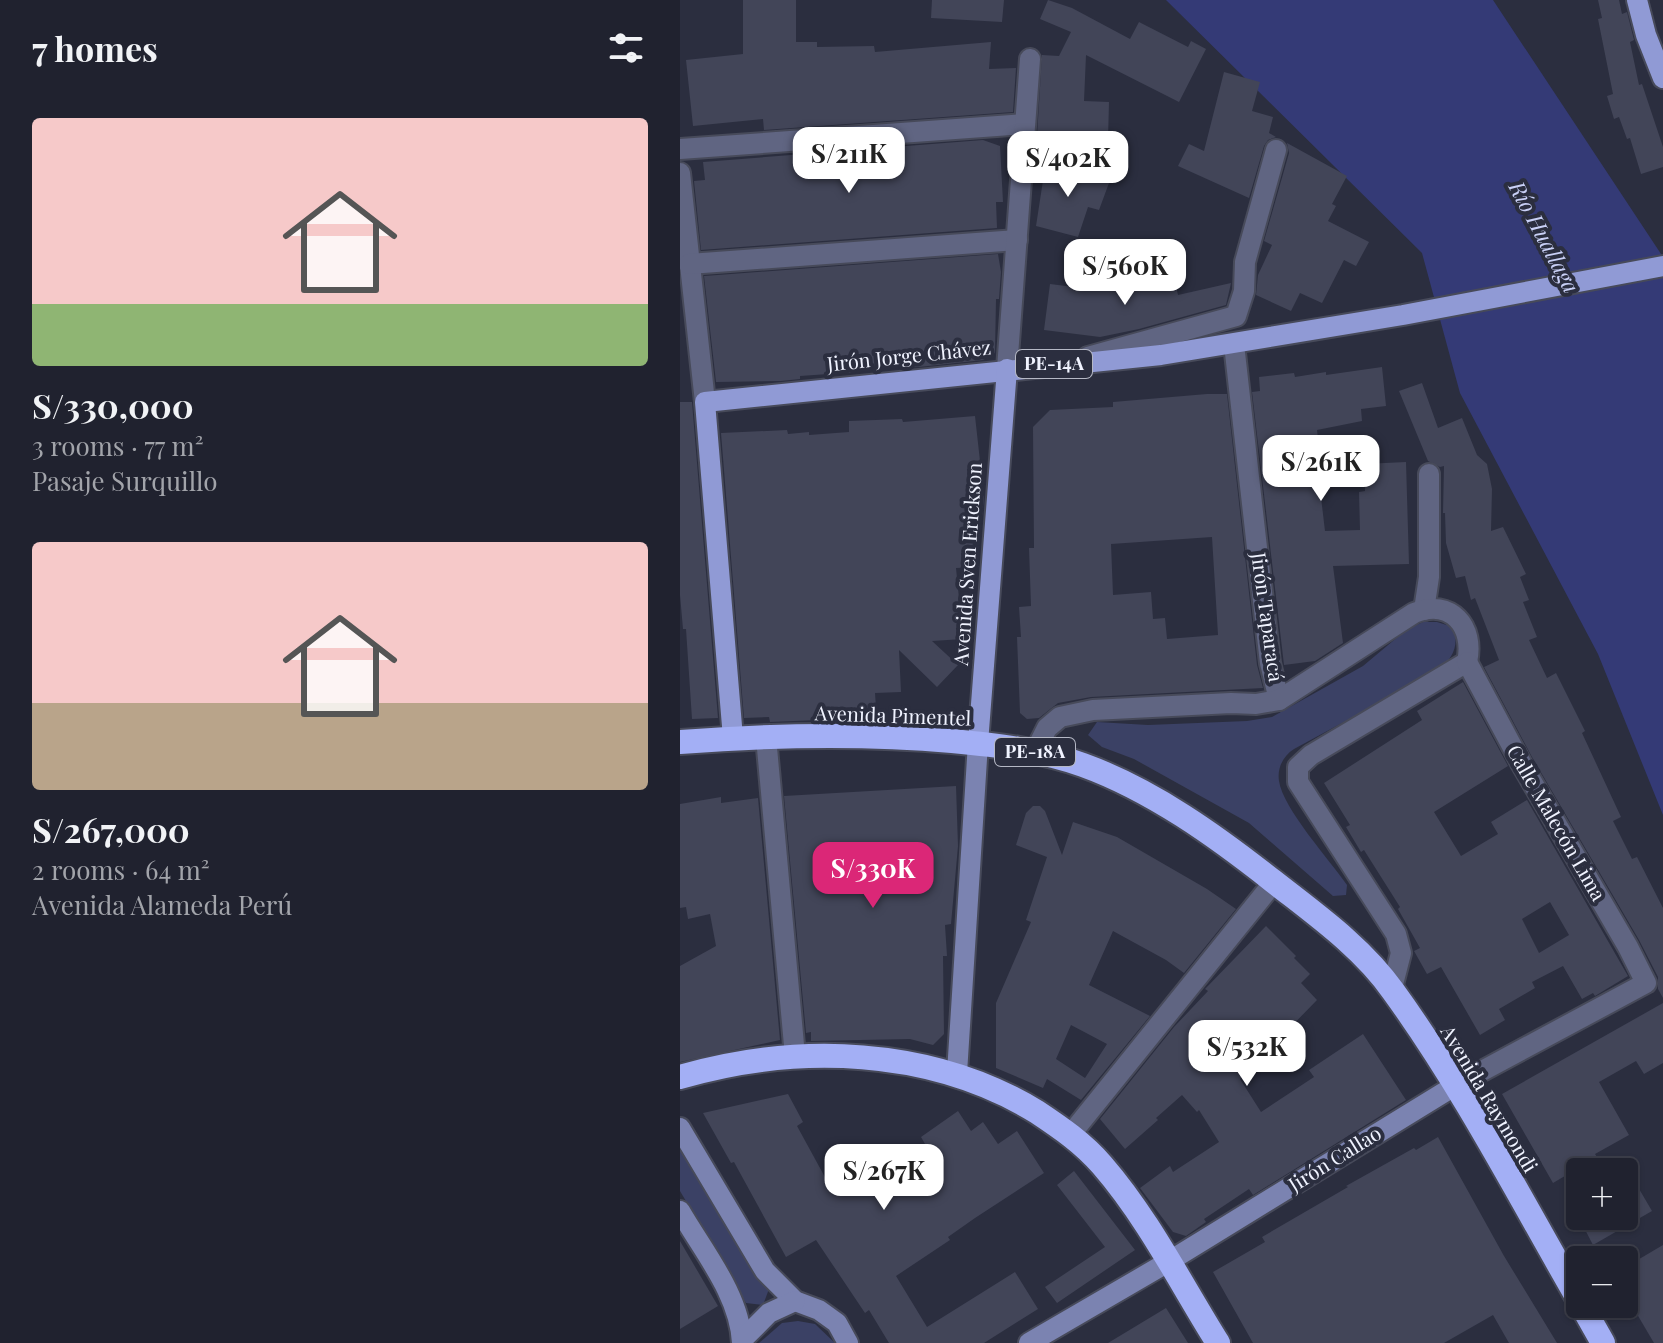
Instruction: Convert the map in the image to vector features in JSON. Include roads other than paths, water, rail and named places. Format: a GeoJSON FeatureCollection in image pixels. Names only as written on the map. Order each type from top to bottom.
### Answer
{"type":"FeatureCollection","features":[{"type":"Feature","properties":{"kind":"highway","name":"Avenida Pimentel"},"geometry":{"type":"LineString","coordinates":[[680,742],[766,737],[886,737],[978,743],[1035,752],[1083,765],[1157,800],[1221,839],[1338,932]]}},
{"type":"Feature","properties":{"kind":"highway","name":"Avenida Raymondi"},"geometry":{"type":"LineString","coordinates":[[1338,932],[1392,988],[1456,1085],[1566,1278]]}},
{"type":"Feature","properties":{"kind":"highway"},"geometry":{"type":"LineString","coordinates":[[680,1077],[712,1068],[795,1056],[841,1055],[957,1073],[1012,1097],[1071,1134],[1102,1165],[1138,1213],[1218,1343]]}},
{"type":"Feature","properties":{"kind":"highway","name":"Avenida Raymondi"},"geometry":{"type":"LineString","coordinates":[[1589,1318],[1603,1343]]}},
{"type":"Feature","properties":{"kind":"main road"},"geometry":{"type":"LineString","coordinates":[[1637,0],[1646,35],[1663,78]]}},
{"type":"Feature","properties":{"kind":"main road","name":"Jirón Jorge Chávez"},"geometry":{"type":"LineString","coordinates":[[705,402],[1069,362],[1161,355],[1403,315],[1663,266]]}},
{"type":"Feature","properties":{"kind":"main road","name":"Avenida Sven Erickson"},"geometry":{"type":"LineString","coordinates":[[978,743],[1007,369]]}},
{"type":"Feature","properties":{"kind":"main road"},"geometry":{"type":"LineString","coordinates":[[705,402],[733,738]]}},
{"type":"Feature","properties":{"kind":"street","name":"Avenida Sven Erickson"},"geometry":{"type":"LineString","coordinates":[[1007,369],[1030,59]]}},
{"type":"Feature","properties":{"kind":"street"},"geometry":{"type":"LineString","coordinates":[[680,149],[1025,124]]}},
{"type":"Feature","properties":{"kind":"street"},"geometry":{"type":"LineString","coordinates":[[1069,362],[1236,316],[1244,291],[1245,262],[1276,150]]}},
{"type":"Feature","properties":{"kind":"street"},"geometry":{"type":"LineString","coordinates":[[680,173],[705,402]]}},
{"type":"Feature","properties":{"kind":"street"},"geometry":{"type":"LineString","coordinates":[[689,264],[1017,240]]}},
{"type":"Feature","properties":{"kind":"street","name":"Jirón Taparacá"},"geometry":{"type":"LineString","coordinates":[[1234,344],[1270,663],[1279,700]]}},
{"type":"Feature","properties":{"kind":"street"},"geometry":{"type":"LineString","coordinates":[[1424,610],[1429,577],[1429,474]]}},
{"type":"Feature","properties":{"kind":"street"},"geometry":{"type":"LineString","coordinates":[[1035,752],[1047,728],[1060,717],[1071,714],[1093,710],[1256,704],[1279,700],[1424,610],[1436,608],[1450,613],[1463,624],[1471,645],[1467,662],[1311,755],[1298,767],[1298,782],[1396,934],[1401,953],[1392,988]]}},
{"type":"Feature","properties":{"kind":"street","name":"Calle Malecón Lima"},"geometry":{"type":"LineString","coordinates":[[1467,662],[1646,983]]}},
{"type":"Feature","properties":{"kind":"street"},"geometry":{"type":"LineString","coordinates":[[766,737],[795,1056]]}},
{"type":"Feature","properties":{"kind":"street","name":"Avenida Sven Erickson"},"geometry":{"type":"LineString","coordinates":[[957,1073],[978,743]]}},
{"type":"Feature","properties":{"kind":"street"},"geometry":{"type":"LineString","coordinates":[[1071,1134],[1274,882]]}},
{"type":"Feature","properties":{"kind":"street","name":"Jirón Callao"},"geometry":{"type":"LineString","coordinates":[[1029,1343],[1168,1262],[1456,1085],[1646,983]]}},
{"type":"Feature","properties":{"kind":"street"},"geometry":{"type":"LineString","coordinates":[[680,1128],[765,1271],[795,1301],[819,1310],[837,1323],[848,1343]]}},
{"type":"Feature","properties":{"kind":"street"},"geometry":{"type":"LineString","coordinates":[[680,1211],[729,1294],[742,1341]]}},
{"type":"Feature","properties":{"kind":"street"},"geometry":{"type":"LineString","coordinates":[[742,1341],[769,1313],[795,1301]]}},
{"type":"Feature","properties":{"kind":"water","name":"Río Huallaga"},"geometry":{"type":"Polygon","coordinates":[[[1166,0],[1493,0],[1663,257],[1663,815],[1598,654],[1460,393],[1422,253],[1166,0]]]}}]}
